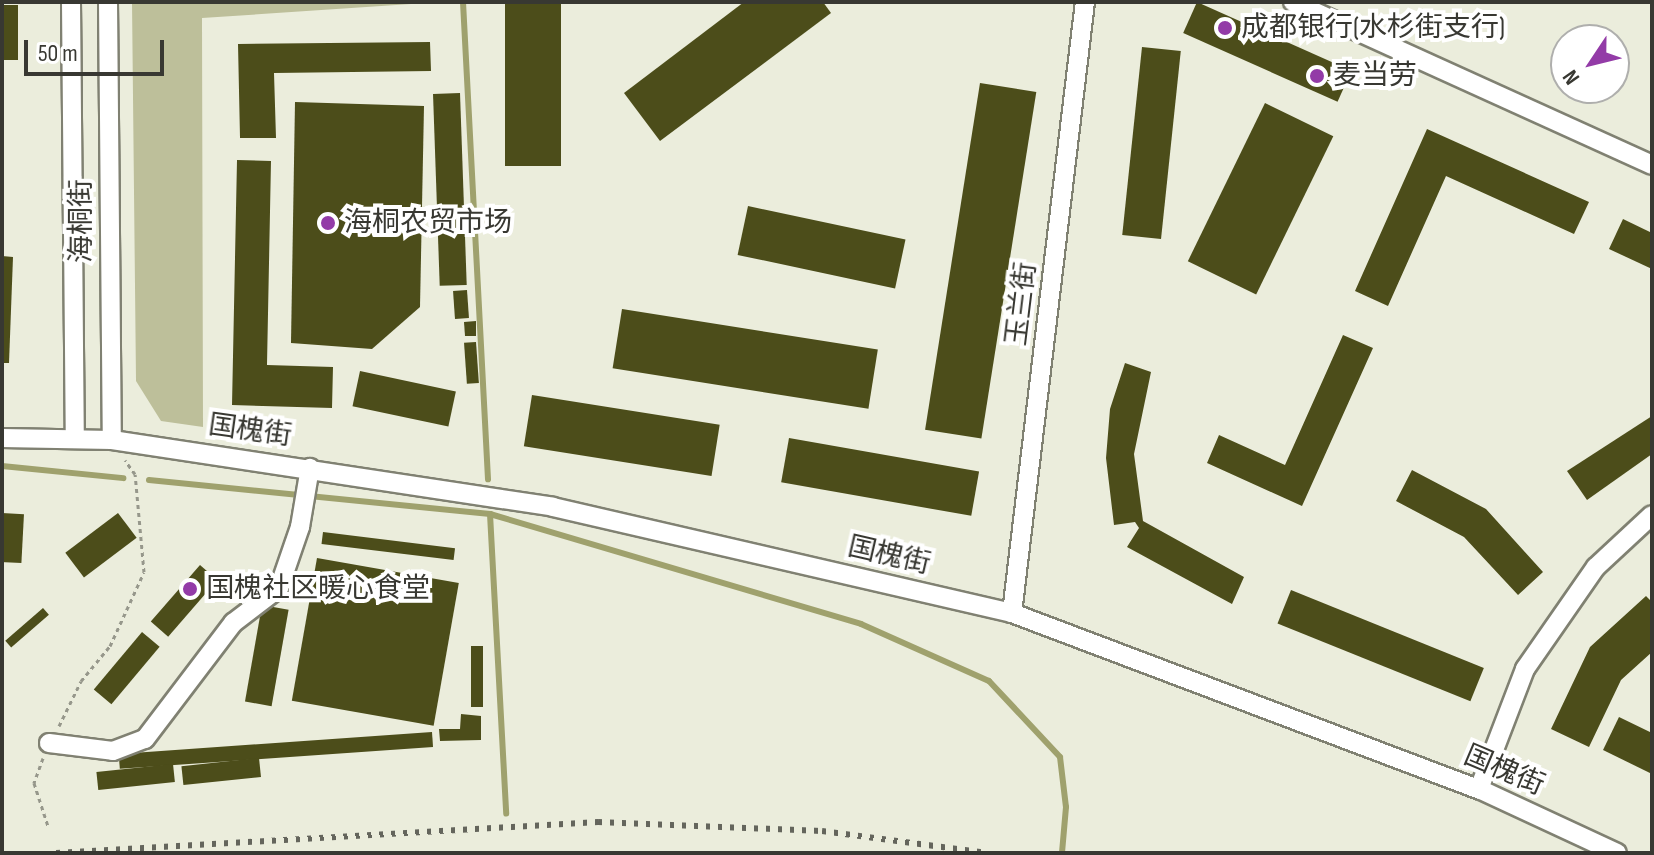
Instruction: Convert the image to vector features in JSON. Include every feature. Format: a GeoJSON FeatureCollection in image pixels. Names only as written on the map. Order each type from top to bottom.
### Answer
{"type":"FeatureCollection","features":[{"type":"Feature","properties":{"kind":"street","name":"海桐街"},"geometry":{"type":"LineString","coordinates":[[71,2],[75,437]]}},
{"type":"Feature","properties":{"kind":"street","name":"海桐街"},"geometry":{"type":"LineString","coordinates":[[108,2],[112,440]]}},
{"type":"Feature","properties":{"kind":"street","name":"玉兰街"},"geometry":{"type":"LineString","coordinates":[[1012,613],[1085,2]]}},
{"type":"Feature","properties":{"kind":"street"},"geometry":{"type":"LineString","coordinates":[[1293,2],[1652,165]]}},
{"type":"Feature","properties":{"kind":"street","name":"国槐街"},"geometry":{"type":"LineString","coordinates":[[2,438],[112,440],[553,507],[1012,613],[1479,789],[1617,853]]}},
{"type":"Feature","properties":{"kind":"street"},"geometry":{"type":"LineString","coordinates":[[49,743],[113,751],[145,739],[233,623],[279,588],[306,496],[310,468]]}},
{"type":"Feature","properties":{"kind":"street"},"geometry":{"type":"LineString","coordinates":[[1479,789],[1525,669],[1596,567],[1652,515]]}},
{"type":"Feature","properties":{"kind":"path"},"geometry":{"type":"LineString","coordinates":[[48,826],[34,783],[49,743],[81,681],[110,646],[144,572],[135,474],[112,440]]}},
{"type":"Feature","properties":{"kind":"green space"},"geometry":{"type":"Polygon","coordinates":[[[132,2],[441,2],[202,18],[203,427],[161,421],[136,381],[132,2]]]}},
{"type":"Feature","properties":{"kind":"building"},"geometry":{"type":"Polygon","coordinates":[[[505,2],[561,2],[561,166],[505,166],[505,2]]]}},
{"type":"Feature","properties":{"kind":"building"},"geometry":{"type":"Polygon","coordinates":[[[744,2],[823,2],[831,13],[660,141],[624,93],[744,2]]]}},
{"type":"Feature","properties":{"kind":"building"},"geometry":{"type":"Polygon","coordinates":[[[1197,2],[1351,71],[1338,102],[1183,33],[1197,2]]]}},
{"type":"Feature","properties":{"kind":"building"},"geometry":{"type":"Polygon","coordinates":[[[2,5],[18,5],[18,60],[2,60],[2,5]]]}},
{"type":"Feature","properties":{"kind":"building"},"geometry":{"type":"Polygon","coordinates":[[[430,42],[431,71],[274,73],[276,138],[240,138],[238,44],[430,42]]]}},
{"type":"Feature","properties":{"kind":"building"},"geometry":{"type":"Polygon","coordinates":[[[1142,47],[1181,51],[1161,239],[1122,235],[1142,47]]]}},
{"type":"Feature","properties":{"kind":"building"},"geometry":{"type":"Polygon","coordinates":[[[980,83],[1036,92],[981,439],[925,430],[980,83]]]}},
{"type":"Feature","properties":{"kind":"building"},"geometry":{"type":"Polygon","coordinates":[[[460,93],[467,285],[440,286],[433,94],[460,93]]]}},
{"type":"Feature","properties":{"kind":"building"},"geometry":{"type":"Polygon","coordinates":[[[295,102],[424,106],[420,307],[372,349],[291,343],[295,102]]]}},
{"type":"Feature","properties":{"kind":"building"},"geometry":{"type":"Polygon","coordinates":[[[1265,103],[1333,136],[1256,295],[1188,261],[1265,103]]]}},
{"type":"Feature","properties":{"kind":"building"},"geometry":{"type":"Polygon","coordinates":[[[1427,129],[1589,202],[1574,234],[1446,176],[1388,306],[1355,291],[1427,129]]]}},
{"type":"Feature","properties":{"kind":"building"},"geometry":{"type":"Polygon","coordinates":[[[237,160],[271,161],[267,365],[333,367],[332,408],[232,405],[237,160]]]}},
{"type":"Feature","properties":{"kind":"building"},"geometry":{"type":"Polygon","coordinates":[[[748,206],[905,239],[895,288],[738,255],[748,206]]]}},
{"type":"Feature","properties":{"kind":"building"},"geometry":{"type":"Polygon","coordinates":[[[1623,219],[1652,233],[1652,269],[1609,249],[1623,219]]]}},
{"type":"Feature","properties":{"kind":"building"},"geometry":{"type":"Polygon","coordinates":[[[2,256],[13,257],[9,363],[2,363],[2,256]]]}},
{"type":"Feature","properties":{"kind":"building"},"geometry":{"type":"Polygon","coordinates":[[[467,290],[469,318],[455,319],[453,291],[467,290]]]}},
{"type":"Feature","properties":{"kind":"building"},"geometry":{"type":"Polygon","coordinates":[[[622,309],[878,350],[868,409],[613,368],[622,309]]]}},
{"type":"Feature","properties":{"kind":"building"},"geometry":{"type":"Polygon","coordinates":[[[476,321],[476,336],[465,336],[464,322],[476,321]]]}},
{"type":"Feature","properties":{"kind":"building"},"geometry":{"type":"Polygon","coordinates":[[[1343,335],[1373,348],[1302,506],[1207,463],[1219,435],[1285,465],[1343,335]]]}},
{"type":"Feature","properties":{"kind":"building"},"geometry":{"type":"Polygon","coordinates":[[[476,342],[479,383],[467,384],[464,343],[476,342]]]}},
{"type":"Feature","properties":{"kind":"building"},"geometry":{"type":"Polygon","coordinates":[[[1125,363],[1151,372],[1134,454],[1143,521],[1244,577],[1232,604],[1127,547],[1139,528],[1135,522],[1114,525],[1106,458],[1110,409],[1125,363]]]}},
{"type":"Feature","properties":{"kind":"building"},"geometry":{"type":"Polygon","coordinates":[[[360,371],[456,391],[448,427],[353,406],[360,371]]]}},
{"type":"Feature","properties":{"kind":"building"},"geometry":{"type":"Polygon","coordinates":[[[532,395],[720,425],[712,476],[524,446],[532,395]]]}},
{"type":"Feature","properties":{"kind":"building"},"geometry":{"type":"Polygon","coordinates":[[[1652,416],[1652,454],[1587,500],[1567,471],[1652,416]]]}},
{"type":"Feature","properties":{"kind":"building"},"geometry":{"type":"Polygon","coordinates":[[[789,438],[979,472],[971,516],[781,482],[789,438]]]}},
{"type":"Feature","properties":{"kind":"building"},"geometry":{"type":"Polygon","coordinates":[[[1412,470],[1486,509],[1543,572],[1518,595],[1464,537],[1396,501],[1412,470]]]}},
{"type":"Feature","properties":{"kind":"building"},"geometry":{"type":"Polygon","coordinates":[[[2,513],[24,514],[21,563],[2,562],[2,513]]]}},
{"type":"Feature","properties":{"kind":"building"},"geometry":{"type":"Polygon","coordinates":[[[118,513],[137,538],[84,577],[65,553],[118,513]]]}},
{"type":"Feature","properties":{"kind":"building"},"geometry":{"type":"Polygon","coordinates":[[[323,532],[455,548],[454,560],[322,544],[323,532]]]}},
{"type":"Feature","properties":{"kind":"building"},"geometry":{"type":"Polygon","coordinates":[[[317,558],[459,583],[434,726],[292,701],[317,558]]]}},
{"type":"Feature","properties":{"kind":"building"},"geometry":{"type":"Polygon","coordinates":[[[200,565],[217,580],[168,637],[151,622],[200,565]]]}},
{"type":"Feature","properties":{"kind":"building"},"geometry":{"type":"Polygon","coordinates":[[[1291,590],[1484,668],[1470,701],[1278,623],[1291,590]]]}},
{"type":"Feature","properties":{"kind":"building"},"geometry":{"type":"Polygon","coordinates":[[[1646,596],[1652,602],[1652,652],[1621,680],[1589,747],[1551,729],[1590,647],[1646,596]]]}},
{"type":"Feature","properties":{"kind":"building"},"geometry":{"type":"Polygon","coordinates":[[[262,605],[289,610],[272,706],[245,702],[262,605]]]}},
{"type":"Feature","properties":{"kind":"building"},"geometry":{"type":"Polygon","coordinates":[[[43,608],[49,615],[11,648],[5,641],[43,608]]]}},
{"type":"Feature","properties":{"kind":"building"},"geometry":{"type":"Polygon","coordinates":[[[142,632],[160,647],[111,704],[94,689],[142,632]]]}},
{"type":"Feature","properties":{"kind":"building"},"geometry":{"type":"Polygon","coordinates":[[[471,646],[483,646],[483,707],[471,707],[471,646]]]}},
{"type":"Feature","properties":{"kind":"building"},"geometry":{"type":"Polygon","coordinates":[[[461,714],[481,716],[481,740],[440,741],[439,729],[460,729],[461,714]]]}},
{"type":"Feature","properties":{"kind":"building"},"geometry":{"type":"Polygon","coordinates":[[[1619,717],[1652,733],[1652,774],[1603,750],[1619,717]]]}},
{"type":"Feature","properties":{"kind":"building"},"geometry":{"type":"Polygon","coordinates":[[[432,732],[433,747],[120,769],[119,754],[432,732]]]}},
{"type":"Feature","properties":{"kind":"building"},"geometry":{"type":"Polygon","coordinates":[[[259,758],[261,777],[183,785],[181,766],[259,758]]]}},
{"type":"Feature","properties":{"kind":"building"},"geometry":{"type":"Polygon","coordinates":[[[173,764],[175,782],[98,790],[96,772],[173,764]]]}},
{"type":"Feature","properties":{"kind":"waterway"},"geometry":{"type":"LineString","coordinates":[[463,2],[488,479]]}},
{"type":"Feature","properties":{"kind":"waterway"},"geometry":{"type":"LineString","coordinates":[[2,466],[123,478]]}},
{"type":"Feature","properties":{"kind":"waterway"},"geometry":{"type":"LineString","coordinates":[[149,480],[490,514],[861,624],[989,681],[1060,757],[1066,807],[1062,853]]}},
{"type":"Feature","properties":{"kind":"waterway"},"geometry":{"type":"LineString","coordinates":[[490,514],[506,814]]}},
{"type":"Feature","properties":{"kind":"railway"},"geometry":{"type":"LineString","coordinates":[[56,853],[598,822],[822,831],[986,853]]}},
{"type":"Feature","properties":{"kind":"place","name":"成都银行(水杉街支行)"},"geometry":{"type":"Point","coordinates":[1225,28]}},
{"type":"Feature","properties":{"kind":"place","name":"麦当劳"},"geometry":{"type":"Point","coordinates":[1317,76]}},
{"type":"Feature","properties":{"kind":"place","name":"海桐农贸市场"},"geometry":{"type":"Point","coordinates":[328,223]}},
{"type":"Feature","properties":{"kind":"place","name":"国槐社区暖心食堂"},"geometry":{"type":"Point","coordinates":[190,589]}}]}
